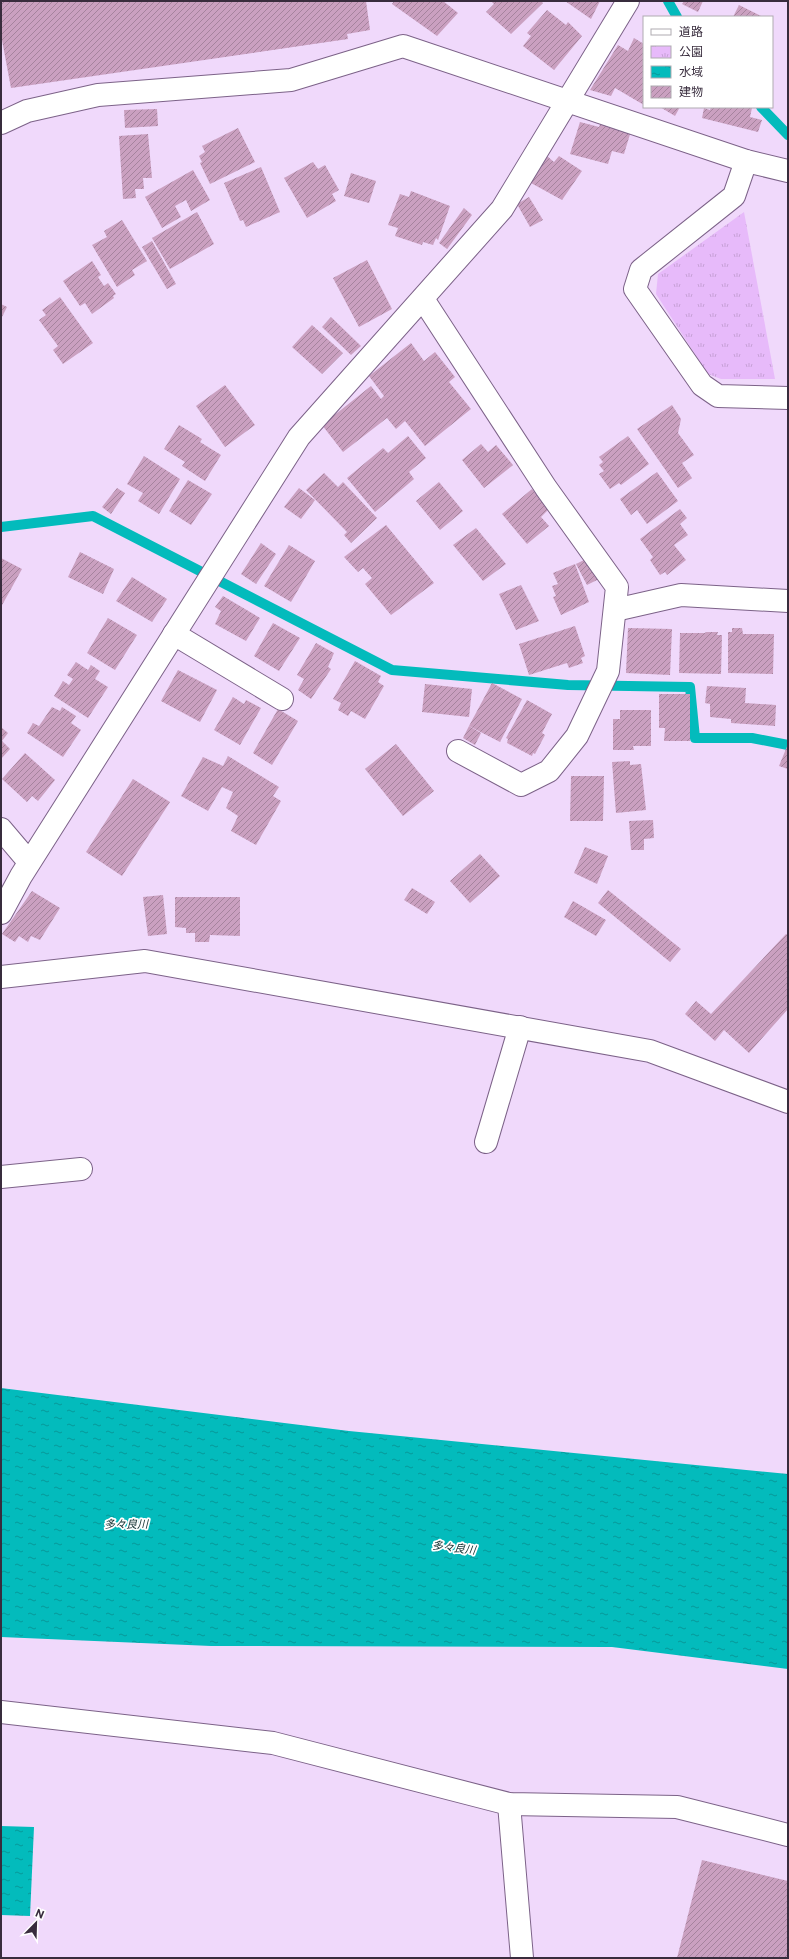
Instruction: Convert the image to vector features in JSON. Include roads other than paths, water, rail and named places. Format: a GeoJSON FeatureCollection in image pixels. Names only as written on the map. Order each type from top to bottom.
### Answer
{"type":"FeatureCollection","features":[{"type":"Feature","properties":{"kind":"street"},"geometry":{"type":"LineString","coordinates":[[1,913],[29,862],[299,437],[502,209],[568,103],[628,1]]}},
{"type":"Feature","properties":{"kind":"street"},"geometry":{"type":"LineString","coordinates":[[1,123],[27,111],[98,95],[291,80],[403,46],[568,103],[746,161],[788,171]]}},
{"type":"Feature","properties":{"kind":"street"},"geometry":{"type":"LineString","coordinates":[[746,161],[734,196],[641,270],[635,289],[702,385],[718,396],[788,398]]}},
{"type":"Feature","properties":{"kind":"street"},"geometry":{"type":"LineString","coordinates":[[423,299],[546,488],[617,587],[608,671],[577,736],[549,771],[521,785],[458,751]]}},
{"type":"Feature","properties":{"kind":"street"},"geometry":{"type":"LineString","coordinates":[[615,610],[681,595],[788,601]]}},
{"type":"Feature","properties":{"kind":"street"},"geometry":{"type":"LineString","coordinates":[[174,634],[282,699]]}},
{"type":"Feature","properties":{"kind":"street"},"geometry":{"type":"LineString","coordinates":[[1,829],[29,862]]}},
{"type":"Feature","properties":{"kind":"street"},"geometry":{"type":"LineString","coordinates":[[1,977],[145,961],[650,1051],[788,1102]]}},
{"type":"Feature","properties":{"kind":"street"},"geometry":{"type":"LineString","coordinates":[[486,1142],[520,1027]]}},
{"type":"Feature","properties":{"kind":"street"},"geometry":{"type":"LineString","coordinates":[[1,1177],[81,1169]]}},
{"type":"Feature","properties":{"kind":"street"},"geometry":{"type":"LineString","coordinates":[[1,1712],[274,1743],[509,1804],[677,1807],[788,1835]]}},
{"type":"Feature","properties":{"kind":"street"},"geometry":{"type":"LineString","coordinates":[[509,1804],[522,1958]]}},
{"type":"Feature","properties":{"kind":"water","name":"多々良川"},"geometry":{"type":"Polygon","coordinates":[[[1,1388],[349,1431],[788,1474],[788,1669],[612,1647],[211,1646],[1,1637],[1,1388]]]}},
{"type":"Feature","properties":{"kind":"water"},"geometry":{"type":"Polygon","coordinates":[[[1,1826],[34,1827],[30,1916],[1,1915],[1,1826]]]}},
{"type":"Feature","properties":{"kind":"waterway"},"geometry":{"type":"LineString","coordinates":[[668,1],[676,16]]}},
{"type":"Feature","properties":{"kind":"waterway"},"geometry":{"type":"LineString","coordinates":[[762,108],[788,135]]}},
{"type":"Feature","properties":{"kind":"waterway"},"geometry":{"type":"LineString","coordinates":[[1,527],[93,516],[392,670],[568,685],[690,687],[695,738],[752,738],[788,745]]}}]}
